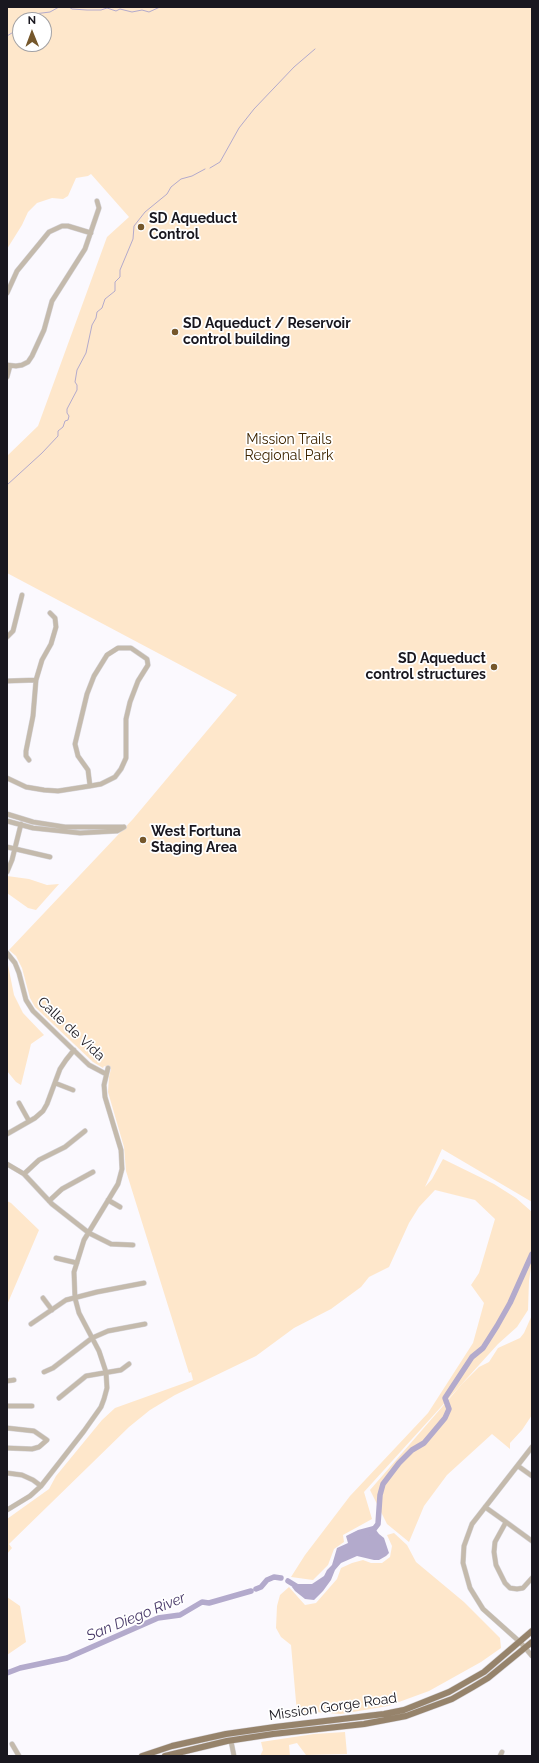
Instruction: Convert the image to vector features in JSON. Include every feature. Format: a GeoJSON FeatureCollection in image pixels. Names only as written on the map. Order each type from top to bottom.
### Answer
{"type":"FeatureCollection","features":[{"type":"Feature","properties":{"kind":"main road","name":"Mission Gorge Road"},"geometry":{"type":"LineString","coordinates":[[142,1756],[172,1746],[226,1734],[384,1714],[404,1710],[449,1692],[484,1672],[521,1643],[532,1631]]}},
{"type":"Feature","properties":{"kind":"main road","name":"Mission Gorge Road"},"geometry":{"type":"LineString","coordinates":[[165,1756],[231,1741],[273,1734],[364,1724],[406,1716],[452,1699],[473,1688],[488,1678],[532,1642]]}},
{"type":"Feature","properties":{"kind":"street"},"geometry":{"type":"LineString","coordinates":[[7,377],[9,366],[22,365],[28,362],[32,356],[44,330],[52,301],[86,250],[99,208],[97,201]]}},
{"type":"Feature","properties":{"kind":"street"},"geometry":{"type":"LineString","coordinates":[[7,293],[21,266],[49,232],[62,226],[68,226],[91,233]]}},
{"type":"Feature","properties":{"kind":"street"},"geometry":{"type":"LineString","coordinates":[[7,637],[13,631],[22,595]]}},
{"type":"Feature","properties":{"kind":"street"},"geometry":{"type":"LineString","coordinates":[[29,760],[26,756],[26,751],[33,716],[36,680],[42,660],[51,644],[56,626],[55,618],[50,613]]}},
{"type":"Feature","properties":{"kind":"street"},"geometry":{"type":"LineString","coordinates":[[7,778],[26,787],[58,791],[90,786],[101,784],[114,777],[121,769],[126,758],[126,719],[130,702],[134,689],[148,665],[148,661],[144,656],[131,648],[115,649],[105,657],[94,676],[87,694],[75,744],[78,756],[88,770],[90,786]]}},
{"type":"Feature","properties":{"kind":"street"},"geometry":{"type":"LineString","coordinates":[[7,681],[36,680]]}},
{"type":"Feature","properties":{"kind":"street"},"geometry":{"type":"LineString","coordinates":[[7,814],[22,819],[65,827],[124,827],[117,831],[80,833],[20,825],[7,821]]}},
{"type":"Feature","properties":{"kind":"street"},"geometry":{"type":"LineString","coordinates":[[7,872],[12,860],[22,819]]}},
{"type":"Feature","properties":{"kind":"street"},"geometry":{"type":"LineString","coordinates":[[7,847],[50,857]]}},
{"type":"Feature","properties":{"kind":"street","name":"Calle de Vida"},"geometry":{"type":"LineString","coordinates":[[7,953],[15,963],[26,1000],[33,1011],[89,1065],[106,1074]]}},
{"type":"Feature","properties":{"kind":"street"},"geometry":{"type":"LineString","coordinates":[[7,1134],[43,1111],[66,1060],[74,1050]]}},
{"type":"Feature","properties":{"kind":"street"},"geometry":{"type":"LineString","coordinates":[[7,1510],[30,1496],[41,1486],[101,1407],[107,1388],[106,1372],[99,1351],[79,1313],[75,1298],[74,1272],[84,1240],[118,1184],[122,1174],[122,1157],[105,1097],[104,1085],[108,1068]]}},
{"type":"Feature","properties":{"kind":"street"},"geometry":{"type":"LineString","coordinates":[[55,1083],[73,1090]]}},
{"type":"Feature","properties":{"kind":"street"},"geometry":{"type":"LineString","coordinates":[[19,1103],[29,1121]]}},
{"type":"Feature","properties":{"kind":"street"},"geometry":{"type":"LineString","coordinates":[[24,1174],[39,1160],[65,1147],[85,1131]]}},
{"type":"Feature","properties":{"kind":"street"},"geometry":{"type":"LineString","coordinates":[[7,1164],[24,1174],[49,1201],[89,1233],[111,1244],[133,1245]]}},
{"type":"Feature","properties":{"kind":"street"},"geometry":{"type":"LineString","coordinates":[[49,1201],[62,1189],[93,1172]]}},
{"type":"Feature","properties":{"kind":"street"},"geometry":{"type":"LineString","coordinates":[[108,1200],[120,1207]]}},
{"type":"Feature","properties":{"kind":"street"},"geometry":{"type":"LineString","coordinates":[[56,1258],[77,1262]]}},
{"type":"Feature","properties":{"kind":"street"},"geometry":{"type":"LineString","coordinates":[[30,1324],[66,1300],[144,1284]]}},
{"type":"Feature","properties":{"kind":"street"},"geometry":{"type":"LineString","coordinates":[[43,1298],[52,1310]]}},
{"type":"Feature","properties":{"kind":"street"},"geometry":{"type":"LineString","coordinates":[[44,1372],[53,1368],[92,1338],[108,1331],[145,1324]]}},
{"type":"Feature","properties":{"kind":"street"},"geometry":{"type":"LineString","coordinates":[[59,1398],[86,1376],[121,1370],[129,1364]]}},
{"type":"Feature","properties":{"kind":"street"},"geometry":{"type":"LineString","coordinates":[[7,1381],[14,1380]]}},
{"type":"Feature","properties":{"kind":"street"},"geometry":{"type":"LineString","coordinates":[[7,1406],[32,1406]]}},
{"type":"Feature","properties":{"kind":"street"},"geometry":{"type":"LineString","coordinates":[[7,1428],[34,1431],[47,1440],[38,1447],[32,1449],[7,1448]]}},
{"type":"Feature","properties":{"kind":"street"},"geometry":{"type":"LineString","coordinates":[[532,1447],[472,1524],[463,1548],[465,1572],[470,1588],[483,1609],[521,1643],[532,1656]]}},
{"type":"Feature","properties":{"kind":"street"},"geometry":{"type":"LineString","coordinates":[[518,1466],[532,1476]]}},
{"type":"Feature","properties":{"kind":"street"},"geometry":{"type":"LineString","coordinates":[[7,1473],[22,1475],[41,1486]]}},
{"type":"Feature","properties":{"kind":"street"},"geometry":{"type":"LineString","coordinates":[[486,1507],[532,1541]]}},
{"type":"Feature","properties":{"kind":"street"},"geometry":{"type":"LineString","coordinates":[[506,1522],[496,1542],[494,1552],[496,1565],[505,1583],[510,1588],[523,1588],[532,1578]]}},
{"type":"Feature","properties":{"kind":"street"},"geometry":{"type":"LineString","coordinates":[[231,1741],[234,1756]]}},
{"type":"Feature","properties":{"kind":"street"},"geometry":{"type":"LineString","coordinates":[[12,1744],[19,1756]]}},
{"type":"Feature","properties":{"kind":"green space","name":"Mission Trails Regional Park"},"geometry":{"type":"Polygon","coordinates":[[[7,7],[532,7],[532,1202],[442,1149],[425,1187],[432,1179],[443,1159],[494,1184],[516,1198],[532,1212],[532,1260],[529,1281],[528,1310],[517,1327],[498,1344],[364,1492],[372,1519],[343,1535],[344,1542],[334,1549],[328,1565],[313,1580],[291,1577],[305,1555],[350,1496],[428,1413],[473,1343],[484,1303],[471,1285],[479,1273],[495,1219],[475,1200],[435,1190],[419,1207],[409,1223],[389,1267],[369,1277],[361,1287],[331,1309],[294,1328],[256,1356],[175,1395],[150,1410],[129,1427],[9,1544],[12,1548],[7,1554],[7,1519],[49,1489],[56,1476],[102,1420],[115,1408],[193,1380],[191,1372],[189,1373],[126,1171],[124,1147],[108,1092],[111,1069],[104,1066],[103,1068],[93,1062],[35,1007],[30,998],[22,968],[16,956],[9,950],[133,819],[237,695],[7,573],[7,456],[38,426],[107,237],[129,217],[91,174],[76,178],[68,196],[63,199],[52,198],[37,203],[28,212],[7,249],[7,7]]]}},
{"type":"Feature","properties":{"kind":"green space"},"geometry":{"type":"Polygon","coordinates":[[[7,876],[29,879],[47,885],[59,884],[36,910],[28,908],[7,893],[7,876]]]}},
{"type":"Feature","properties":{"kind":"green space"},"geometry":{"type":"Polygon","coordinates":[[[8,965],[14,995],[23,1013],[44,1035],[31,1044],[21,1085],[16,1082],[7,1071],[8,965]]]}},
{"type":"Feature","properties":{"kind":"green space"},"geometry":{"type":"Polygon","coordinates":[[[7,1201],[11,1203],[39,1230],[7,1305],[7,1201]]]}},
{"type":"Feature","properties":{"kind":"green space"},"geometry":{"type":"Polygon","coordinates":[[[532,1315],[532,1415],[522,1430],[510,1443],[510,1449],[492,1434],[447,1475],[424,1506],[409,1542],[387,1524],[370,1490],[462,1384],[479,1367],[489,1362],[498,1348],[520,1338],[524,1333],[532,1315]]]}},
{"type":"Feature","properties":{"kind":"green space"},"geometry":{"type":"Polygon","coordinates":[[[394,1533],[407,1545],[416,1562],[464,1602],[500,1638],[501,1648],[481,1662],[429,1691],[388,1706],[341,1714],[315,1712],[297,1713],[291,1645],[281,1637],[276,1628],[277,1606],[280,1595],[289,1587],[305,1605],[316,1603],[337,1579],[341,1568],[363,1560],[371,1563],[382,1563],[390,1557],[392,1546],[387,1535],[394,1533]]]}},
{"type":"Feature","properties":{"kind":"green space"},"geometry":{"type":"Polygon","coordinates":[[[7,1597],[20,1606],[26,1642],[7,1655],[7,1597]]]}},
{"type":"Feature","properties":{"kind":"green space"},"geometry":{"type":"Polygon","coordinates":[[[345,1732],[347,1754],[306,1755],[297,1743],[289,1745],[290,1756],[260,1756],[263,1750],[261,1742],[314,1734],[345,1732]]]}},
{"type":"Feature","properties":{"kind":"shaded area"},"geometry":{"type":"Polygon","coordinates":[[[373,1526],[384,1538],[389,1553],[386,1556],[379,1560],[374,1560],[357,1556],[341,1563],[335,1570],[331,1580],[323,1591],[314,1600],[305,1599],[295,1591],[292,1587],[295,1584],[312,1584],[324,1576],[332,1565],[337,1548],[348,1543],[346,1536],[358,1530],[373,1526]]]}},
{"type":"Feature","properties":{"kind":"waterway"},"geometry":{"type":"LineString","coordinates":[[50,12],[59,7]]}},
{"type":"Feature","properties":{"kind":"waterway"},"geometry":{"type":"LineString","coordinates":[[69,7],[72,9],[87,10],[101,10],[107,8],[116,11],[120,9],[132,12],[142,10],[149,12],[160,7]]}},
{"type":"Feature","properties":{"kind":"waterway"},"geometry":{"type":"LineString","coordinates":[[7,36],[12,33]]}},
{"type":"Feature","properties":{"kind":"waterway"},"geometry":{"type":"LineString","coordinates":[[210,168],[220,162],[239,128],[254,109],[294,67],[315,49]]}},
{"type":"Feature","properties":{"kind":"waterway"},"geometry":{"type":"LineString","coordinates":[[7,485],[58,436],[58,431],[63,427],[65,421],[68,420],[69,416],[67,409],[77,390],[77,385],[75,382],[77,370],[86,353],[92,325],[96,318],[97,312],[102,308],[105,299],[115,291],[115,282],[120,277],[120,270],[133,239],[134,226],[145,212],[167,194],[171,187],[181,179],[192,176],[205,169]]}},
{"type":"Feature","properties":{"kind":"waterway","name":"San Diego River"},"geometry":{"type":"LineString","coordinates":[[371,1533],[378,1524],[380,1495],[383,1484],[399,1463],[412,1450],[424,1443],[445,1418],[449,1409],[445,1398],[472,1357],[483,1348],[497,1326],[510,1303],[532,1254]]}},
{"type":"Feature","properties":{"kind":"waterway","name":"San Diego River"},"geometry":{"type":"LineString","coordinates":[[256,1589],[261,1587],[267,1580],[274,1577],[281,1578]]}},
{"type":"Feature","properties":{"kind":"waterway","name":"San Diego River"},"geometry":{"type":"LineString","coordinates":[[288,1581],[301,1589]]}},
{"type":"Feature","properties":{"kind":"waterway","name":"San Diego River"},"geometry":{"type":"LineString","coordinates":[[7,1673],[20,1668],[67,1658],[158,1618],[180,1615],[202,1602],[209,1603],[251,1591]]}},
{"type":"Feature","properties":{"kind":"place","name":"SD Aqueduct Control"},"geometry":{"type":"Point","coordinates":[141,227]}},
{"type":"Feature","properties":{"kind":"place","name":"SD Aqueduct / Reservoir control building"},"geometry":{"type":"Point","coordinates":[175,332]}},
{"type":"Feature","properties":{"kind":"place","name":"SD Aqueduct control structures"},"geometry":{"type":"Point","coordinates":[494,667]}},
{"type":"Feature","properties":{"kind":"place","name":"West Fortuna Staging Area"},"geometry":{"type":"Point","coordinates":[143,840]}}]}
